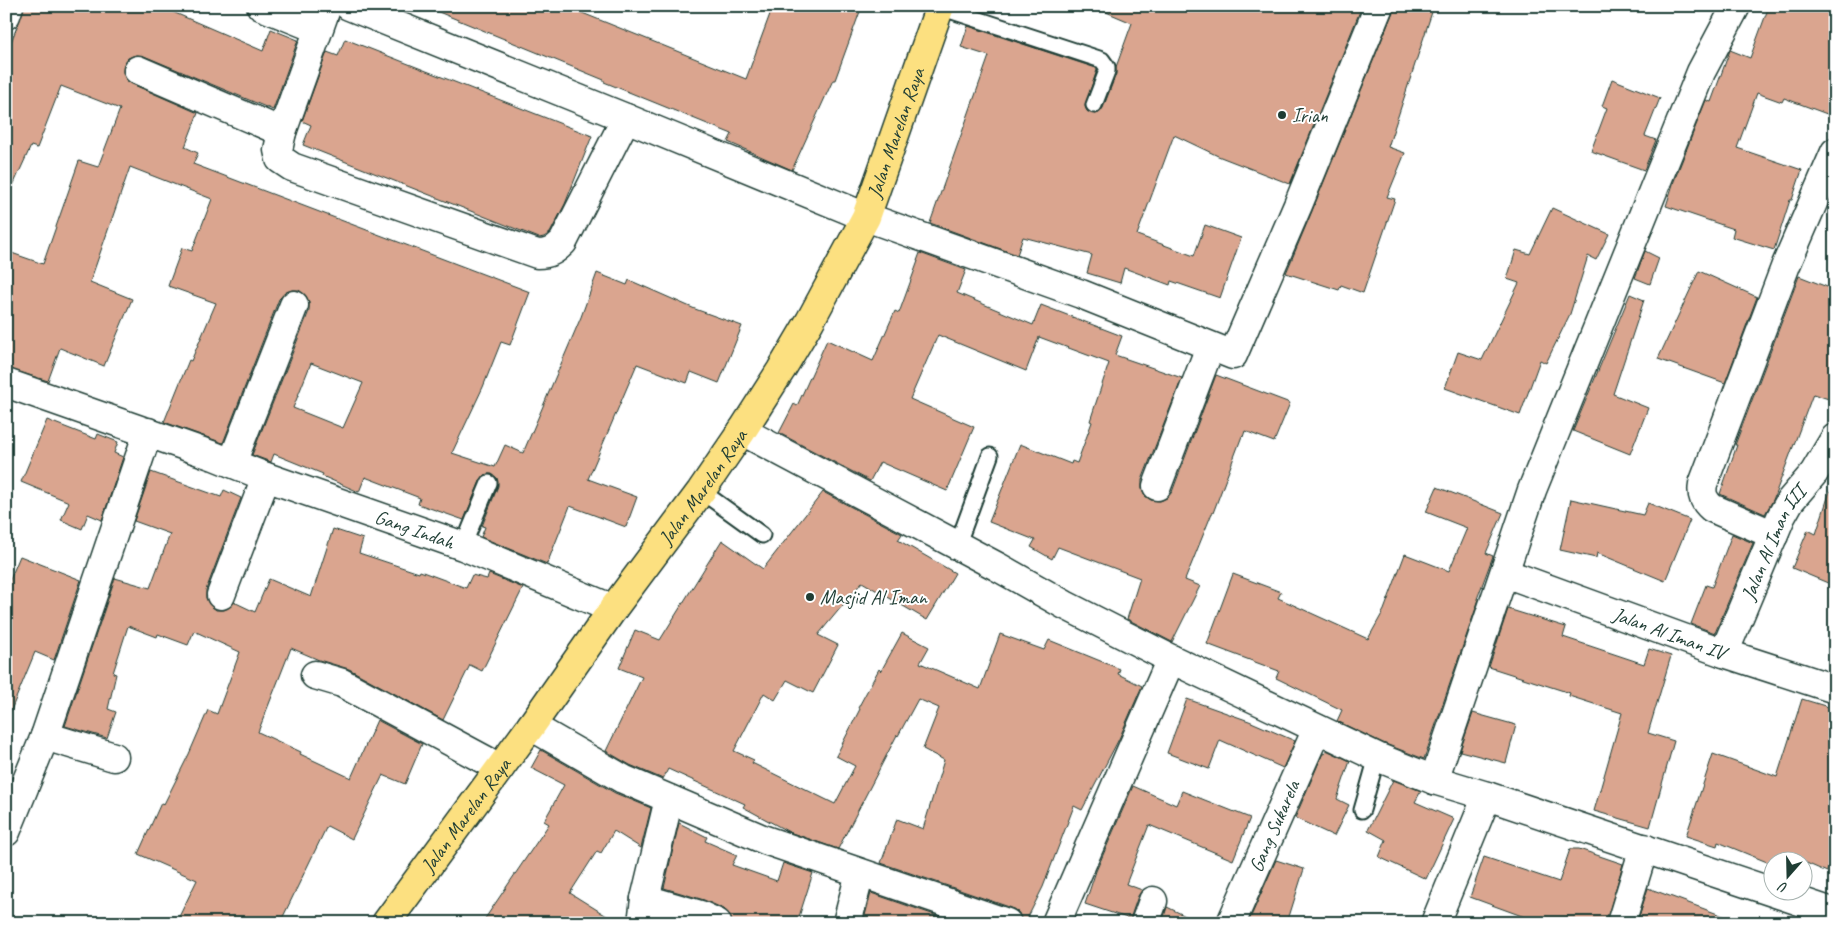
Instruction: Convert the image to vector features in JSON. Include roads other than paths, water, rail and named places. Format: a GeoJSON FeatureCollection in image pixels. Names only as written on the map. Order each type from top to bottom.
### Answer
{"type":"FeatureCollection","features":[{"type":"Feature","properties":{"kind":"main road","name":"Jalan Marelan Raya"},"geometry":{"type":"LineString","coordinates":[[386,923],[531,726],[742,431],[810,321],[866,217],[940,6]]}},
{"type":"Feature","properties":{"kind":"street"},"geometry":{"type":"LineString","coordinates":[[6,15],[9,6]]}},
{"type":"Feature","properties":{"kind":"street"},"geometry":{"type":"LineString","coordinates":[[261,6],[323,18],[282,132],[278,150],[280,159],[292,167],[537,254],[547,254],[554,251],[562,242],[626,118]]}},
{"type":"Feature","properties":{"kind":"street"},"geometry":{"type":"LineString","coordinates":[[349,6],[866,217],[1081,294],[1233,355],[1298,205],[1379,6]]}},
{"type":"Feature","properties":{"kind":"street"},"geometry":{"type":"LineString","coordinates":[[1434,780],[1532,490],[1701,72],[1736,6]]}},
{"type":"Feature","properties":{"kind":"street"},"geometry":{"type":"LineString","coordinates":[[138,70],[282,132]]}},
{"type":"Feature","properties":{"kind":"street"},"geometry":{"type":"LineString","coordinates":[[1774,535],[1712,508],[1703,497],[1703,484],[1786,265],[1835,152]]}},
{"type":"Feature","properties":{"kind":"street"},"geometry":{"type":"LineString","coordinates":[[223,459],[294,305]]}},
{"type":"Feature","properties":{"kind":"street"},"geometry":{"type":"LineString","coordinates":[[1157,486],[1210,347]]}},
{"type":"Feature","properties":{"kind":"street","name":"Gang Indah"},"geometry":{"type":"LineString","coordinates":[[6,383],[464,546],[613,609]]}},
{"type":"Feature","properties":{"kind":"street"},"geometry":{"type":"LineString","coordinates":[[742,431],[1065,605],[1171,659],[1377,757],[1434,780],[1644,848],[1835,913]]}},
{"type":"Feature","properties":{"kind":"street"},"geometry":{"type":"LineString","coordinates":[[6,832],[45,736],[148,432]]}},
{"type":"Feature","properties":{"kind":"street","name":"Jalan Al Iman III"},"geometry":{"type":"LineString","coordinates":[[1724,653],[1781,517],[1790,501],[1814,473],[1835,438]]}},
{"type":"Feature","properties":{"kind":"street"},"geometry":{"type":"LineString","coordinates":[[221,595],[266,477]]}},
{"type":"Feature","properties":{"kind":"street","name":"Jalan Al Iman IV"},"geometry":{"type":"LineString","coordinates":[[1505,573],[1724,653],[1835,689]]}},
{"type":"Feature","properties":{"kind":"street"},"geometry":{"type":"LineString","coordinates":[[1056,923],[1171,659]]}},
{"type":"Feature","properties":{"kind":"street"},"geometry":{"type":"LineString","coordinates":[[315,675],[342,683],[500,768]]}},
{"type":"Feature","properties":{"kind":"street"},"geometry":{"type":"LineString","coordinates":[[531,726],[623,779],[765,840],[1007,923]]}},
{"type":"Feature","properties":{"kind":"street","name":"Gang Sukarela"},"geometry":{"type":"LineString","coordinates":[[1231,923],[1316,729]]}},
{"type":"Feature","properties":{"kind":"street"},"geometry":{"type":"LineString","coordinates":[[45,736],[114,757]]}},
{"type":"Feature","properties":{"kind":"street"},"geometry":{"type":"LineString","coordinates":[[1435,923],[1487,796]]}},
{"type":"Feature","properties":{"kind":"street"},"geometry":{"type":"LineString","coordinates":[[669,799],[644,911],[700,915],[717,923]]}},
{"type":"Feature","properties":{"kind":"street"},"geometry":{"type":"LineString","coordinates":[[1621,923],[1644,848]]}},
{"type":"Feature","properties":{"kind":"street"},"geometry":{"type":"LineString","coordinates":[[847,923],[860,873]]}},
{"type":"Feature","properties":{"kind":"lane"},"geometry":{"type":"LineString","coordinates":[[940,6],[1102,60],[1107,67],[1107,71],[1094,105]]}},
{"type":"Feature","properties":{"kind":"lane"},"geometry":{"type":"LineString","coordinates":[[957,546],[990,456]]}},
{"type":"Feature","properties":{"kind":"lane"},"geometry":{"type":"LineString","coordinates":[[464,546],[489,483]]}},
{"type":"Feature","properties":{"kind":"lane"},"geometry":{"type":"LineString","coordinates":[[700,490],[762,535]]}},
{"type":"Feature","properties":{"kind":"lane"},"geometry":{"type":"LineString","coordinates":[[1362,810],[1377,757]]}},
{"type":"Feature","properties":{"kind":"place","name":"Irian"},"geometry":{"type":"Point","coordinates":[1282,115]}},
{"type":"Feature","properties":{"kind":"place","name":"Masjid Al Iman"},"geometry":{"type":"Point","coordinates":[810,597]}}]}
